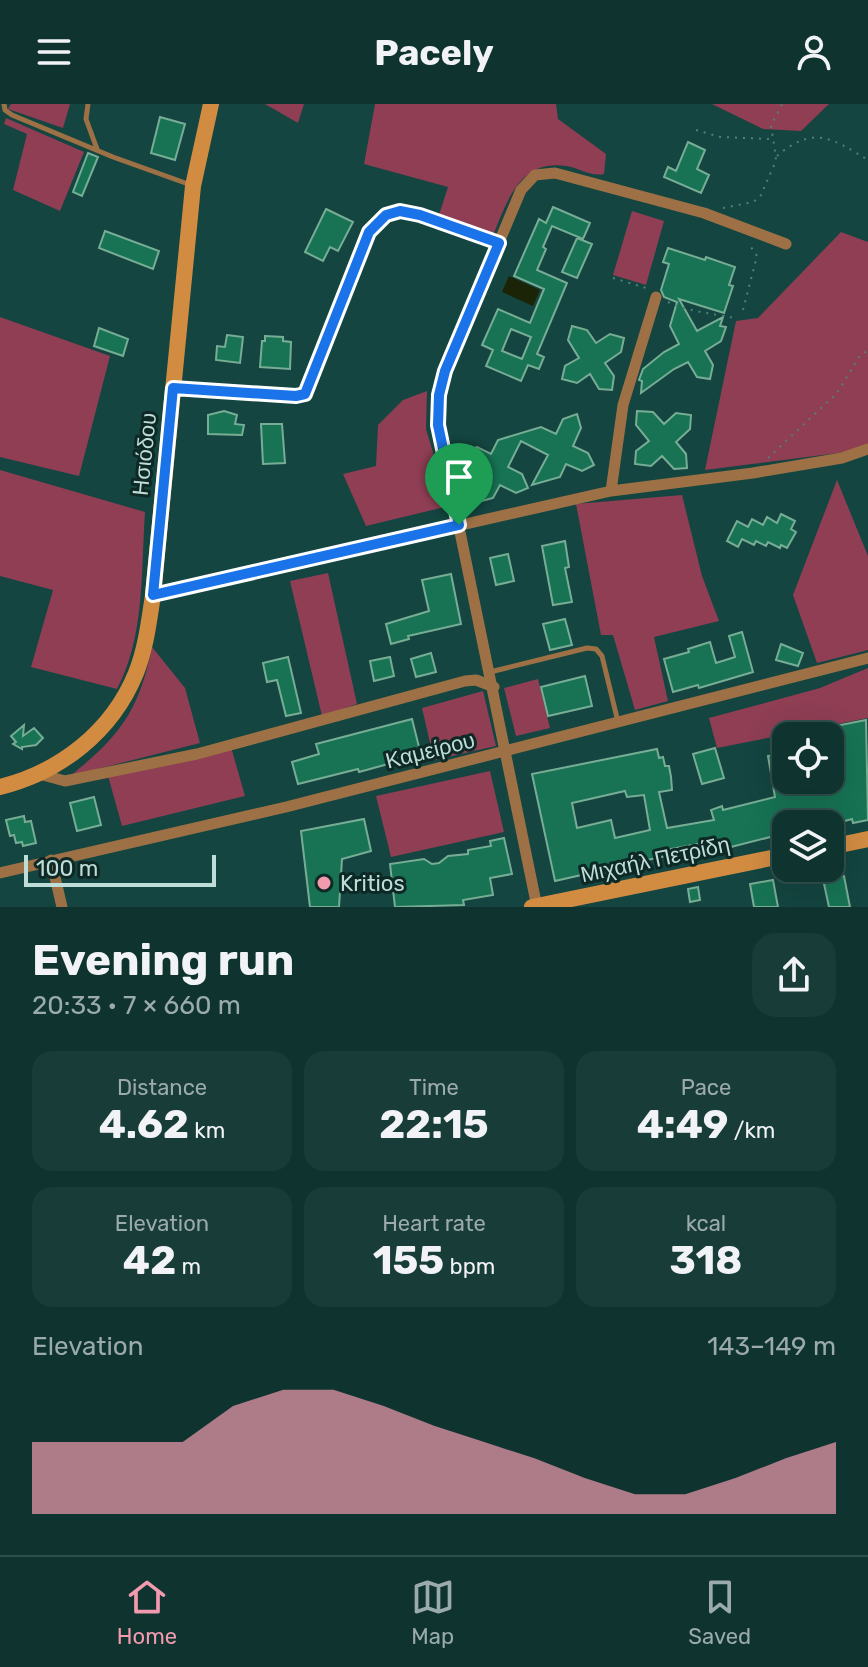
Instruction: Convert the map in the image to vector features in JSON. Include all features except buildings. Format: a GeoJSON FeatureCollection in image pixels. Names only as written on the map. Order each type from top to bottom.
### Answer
{"type":"FeatureCollection","features":[{"type":"Feature","properties":{"kind":"street","name":"Ησιόδου"},"geometry":{"type":"LineString","coordinates":[[0,787],[39,774],[69,758],[86,744],[117,706],[138,666],[153,595],[193,186],[211,104]]}},
{"type":"Feature","properties":{"kind":"street"},"geometry":{"type":"LineString","coordinates":[[535,907],[507,751],[438,425],[439,395],[445,371],[521,190],[535,175],[555,173],[704,213],[786,244]]}},
{"type":"Feature","properties":{"kind":"street"},"geometry":{"type":"LineString","coordinates":[[173,388],[296,396],[305,394],[369,232],[386,215],[400,211],[420,215],[499,243]]}},
{"type":"Feature","properties":{"kind":"street"},"geometry":{"type":"LineString","coordinates":[[611,491],[623,405],[656,297]]}},
{"type":"Feature","properties":{"kind":"street"},"geometry":{"type":"LineString","coordinates":[[153,595],[611,491],[753,473],[842,458],[868,449]]}},
{"type":"Feature","properties":{"kind":"street","name":"Καμείρου"},"geometry":{"type":"LineString","coordinates":[[0,873],[286,807],[864,659]]}},
{"type":"Feature","properties":{"kind":"street"},"geometry":{"type":"LineString","coordinates":[[39,774],[65,781],[197,754],[465,681],[476,680],[494,687]]}},
{"type":"Feature","properties":{"kind":"street"},"geometry":{"type":"LineString","coordinates":[[844,844],[868,839]]}},
{"type":"Feature","properties":{"kind":"street","name":"Μιχαήλ Πετρίδη"},"geometry":{"type":"LineString","coordinates":[[535,907],[772,858]]}},
{"type":"Feature","properties":{"kind":"street"},"geometry":{"type":"LineString","coordinates":[[51,860],[62,907]]}},
{"type":"Feature","properties":{"kind":"lane"},"geometry":{"type":"LineString","coordinates":[[4,104],[5,110],[12,115],[193,186]]}},
{"type":"Feature","properties":{"kind":"lane"},"geometry":{"type":"LineString","coordinates":[[88,104],[86,119],[97,150]]}},
{"type":"Feature","properties":{"kind":"lane"},"geometry":{"type":"LineString","coordinates":[[490,672],[587,648],[596,649],[602,656],[618,723]]}},
{"type":"Feature","properties":{"kind":"path"},"geometry":{"type":"LineString","coordinates":[[776,157],[771,126],[782,104]]}},
{"type":"Feature","properties":{"kind":"path"},"geometry":{"type":"LineString","coordinates":[[696,130],[720,137],[772,139]]}},
{"type":"Feature","properties":{"kind":"path"},"geometry":{"type":"LineString","coordinates":[[704,213],[753,202],[760,197],[776,157],[794,142],[810,136],[842,144],[868,160]]}},
{"type":"Feature","properties":{"kind":"path"},"geometry":{"type":"LineString","coordinates":[[743,310],[757,256],[753,246],[744,241]]}},
{"type":"Feature","properties":{"kind":"path"},"geometry":{"type":"LineString","coordinates":[[613,278],[643,286],[656,297],[687,311],[734,318]]}},
{"type":"Feature","properties":{"kind":"path"},"geometry":{"type":"LineString","coordinates":[[753,473],[837,393],[861,354],[868,351]]}},
{"type":"Feature","properties":{"kind":"shaded area"},"geometry":{"type":"Polygon","coordinates":[[[11,104],[70,104],[63,128],[8,109],[11,104]]]}},
{"type":"Feature","properties":{"kind":"shaded area"},"geometry":{"type":"Polygon","coordinates":[[[265,104],[304,104],[298,123],[265,104]]]}},
{"type":"Feature","properties":{"kind":"shaded area"},"geometry":{"type":"Polygon","coordinates":[[[375,104],[556,104],[558,119],[606,154],[604,174],[566,166],[536,169],[516,186],[491,240],[438,218],[448,187],[364,164],[375,104]]]}},
{"type":"Feature","properties":{"kind":"shaded area"},"geometry":{"type":"Polygon","coordinates":[[[712,104],[829,104],[801,131],[763,129],[712,104]]]}},
{"type":"Feature","properties":{"kind":"shaded area"},"geometry":{"type":"Polygon","coordinates":[[[6,118],[84,152],[60,211],[13,190],[27,134],[4,124],[6,118]]]}},
{"type":"Feature","properties":{"kind":"shaded area"},"geometry":{"type":"Polygon","coordinates":[[[632,211],[664,221],[646,285],[613,275],[632,211]]]}},
{"type":"Feature","properties":{"kind":"shaded area"},"geometry":{"type":"Polygon","coordinates":[[[841,232],[868,242],[868,445],[862,450],[705,470],[736,321],[758,318],[841,232]]]}},
{"type":"Feature","properties":{"kind":"shaded area"},"geometry":{"type":"Polygon","coordinates":[[[509,276],[540,290],[533,306],[502,292],[509,276]]]}},
{"type":"Feature","properties":{"kind":"shaded area"},"geometry":{"type":"Polygon","coordinates":[[[0,317],[110,356],[79,476],[0,457],[0,317]]]}},
{"type":"Feature","properties":{"kind":"shaded area"},"geometry":{"type":"Polygon","coordinates":[[[427,391],[426,429],[449,506],[366,526],[343,474],[376,466],[378,425],[403,400],[427,391]]]}},
{"type":"Feature","properties":{"kind":"shaded area"},"geometry":{"type":"Polygon","coordinates":[[[0,470],[145,512],[137,625],[133,648],[117,689],[31,667],[53,590],[0,576],[0,470]]]}},
{"type":"Feature","properties":{"kind":"shaded area"},"geometry":{"type":"Polygon","coordinates":[[[837,480],[868,556],[868,650],[817,663],[793,595],[837,480]]]}},
{"type":"Feature","properties":{"kind":"shaded area"},"geometry":{"type":"Polygon","coordinates":[[[682,495],[702,576],[719,621],[654,637],[668,701],[635,710],[613,635],[601,635],[576,504],[682,495]]]}},
{"type":"Feature","properties":{"kind":"shaded area"},"geometry":{"type":"Polygon","coordinates":[[[328,573],[357,704],[322,716],[290,581],[328,573]]]}},
{"type":"Feature","properties":{"kind":"shaded area"},"geometry":{"type":"Polygon","coordinates":[[[152,647],[185,688],[200,743],[70,776],[102,748],[125,720],[141,689],[152,647]]]}},
{"type":"Feature","properties":{"kind":"shaded area"},"geometry":{"type":"Polygon","coordinates":[[[868,668],[868,718],[844,723],[772,722],[772,737],[717,748],[709,718],[820,688],[868,668]]]}},
{"type":"Feature","properties":{"kind":"shaded area"},"geometry":{"type":"Polygon","coordinates":[[[538,679],[550,728],[516,736],[504,688],[538,679]]]}},
{"type":"Feature","properties":{"kind":"shaded area"},"geometry":{"type":"Polygon","coordinates":[[[483,691],[496,746],[434,760],[422,708],[483,691]]]}},
{"type":"Feature","properties":{"kind":"shaded area"},"geometry":{"type":"Polygon","coordinates":[[[231,747],[245,796],[122,826],[108,776],[231,747]]]}},
{"type":"Feature","properties":{"kind":"shaded area"},"geometry":{"type":"Polygon","coordinates":[[[490,771],[504,832],[391,857],[376,796],[490,771]]]}},
{"type":"Feature","properties":{"kind":"place","name":"Kritios"},"geometry":{"type":"Point","coordinates":[324,883]}},
{"type":"Feature","properties":{"kind":"route"},"geometry":{"type":"LineString","coordinates":[[400,211],[499,243],[445,371],[439,395],[438,425],[459,525],[153,595],[173,388],[296,396],[305,394],[369,232],[386,215],[400,211]]}}]}
